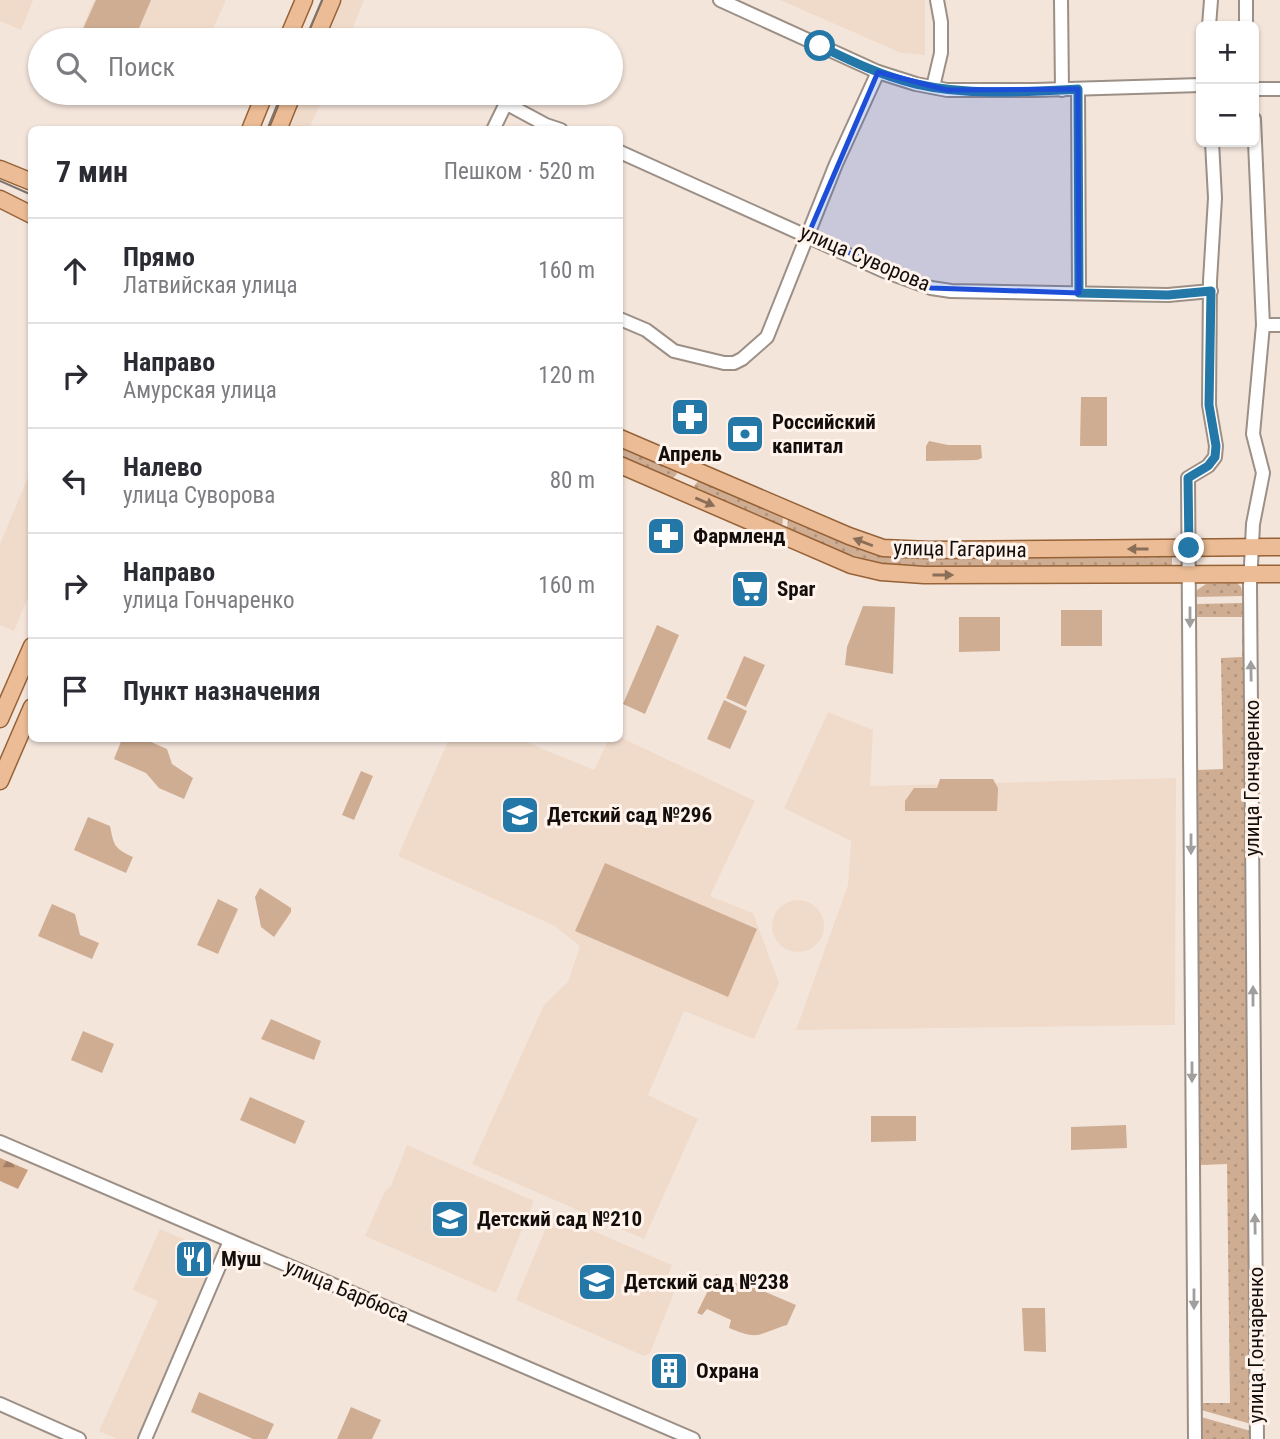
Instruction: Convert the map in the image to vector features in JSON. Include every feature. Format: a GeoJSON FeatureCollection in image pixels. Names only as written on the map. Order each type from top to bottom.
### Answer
{"type":"FeatureCollection","features":[{"type":"Feature","properties":{"kind":"main road"},"geometry":{"type":"LineString","coordinates":[[292,28],[304,0]]}},
{"type":"Feature","properties":{"kind":"main road"},"geometry":{"type":"LineString","coordinates":[[320,28],[332,0]]}},
{"type":"Feature","properties":{"kind":"main road"},"geometry":{"type":"LineString","coordinates":[[252,126],[260,105]]}},
{"type":"Feature","properties":{"kind":"main road"},"geometry":{"type":"LineString","coordinates":[[280,126],[288,105]]}},
{"type":"Feature","properties":{"kind":"main road"},"geometry":{"type":"LineString","coordinates":[[0,169],[28,180]]}},
{"type":"Feature","properties":{"kind":"main road"},"geometry":{"type":"LineString","coordinates":[[0,199],[28,213]]}},
{"type":"Feature","properties":{"kind":"main road","name":"улица Гагарина"},"geometry":{"type":"LineString","coordinates":[[623,439],[883,548],[1280,547]]}},
{"type":"Feature","properties":{"kind":"main road","name":"улица Гагарина"},"geometry":{"type":"LineString","coordinates":[[623,467],[837,559],[881,572],[914,575],[1280,574]]}},
{"type":"Feature","properties":{"kind":"main road"},"geometry":{"type":"LineString","coordinates":[[681,492],[691,469]]}},
{"type":"Feature","properties":{"kind":"main road"},"geometry":{"type":"LineString","coordinates":[[0,719],[28,657]]}},
{"type":"Feature","properties":{"kind":"main road"},"geometry":{"type":"LineString","coordinates":[[0,781],[28,716]]}},
{"type":"Feature","properties":{"kind":"street"},"geometry":{"type":"LineString","coordinates":[[720,0],[878,72],[933,87],[964,90],[1062,90],[1196,85]]}},
{"type":"Feature","properties":{"kind":"street"},"geometry":{"type":"LineString","coordinates":[[933,87],[941,53],[941,22],[937,0]]}},
{"type":"Feature","properties":{"kind":"street"},"geometry":{"type":"LineString","coordinates":[[1061,0],[1062,90]]}},
{"type":"Feature","properties":{"kind":"street"},"geometry":{"type":"LineString","coordinates":[[1209,21],[1211,0]]}},
{"type":"Feature","properties":{"kind":"street"},"geometry":{"type":"LineString","coordinates":[[1246,0],[1246,21]]}},
{"type":"Feature","properties":{"kind":"street"},"geometry":{"type":"LineString","coordinates":[[623,320],[646,330],[674,351],[734,363],[767,337],[878,72]]}},
{"type":"Feature","properties":{"kind":"street"},"geometry":{"type":"LineString","coordinates":[[1078,89],[1079,293]]}},
{"type":"Feature","properties":{"kind":"street"},"geometry":{"type":"LineString","coordinates":[[1259,89],[1280,89]]}},
{"type":"Feature","properties":{"kind":"street"},"geometry":{"type":"LineString","coordinates":[[495,126],[506,105]]}},
{"type":"Feature","properties":{"kind":"street"},"geometry":{"type":"LineString","coordinates":[[519,105],[549,126]]}},
{"type":"Feature","properties":{"kind":"street"},"geometry":{"type":"LineString","coordinates":[[1195,1439],[1188,478],[1208,466],[1215,457],[1216,446],[1209,405],[1215,198],[1212,147]]}},
{"type":"Feature","properties":{"kind":"street","name":"улица Гончаренко"},"geometry":{"type":"LineString","coordinates":[[1255,147],[1263,325],[1253,434],[1263,473],[1251,548],[1250,574],[1257,1439]]}},
{"type":"Feature","properties":{"kind":"street","name":"улица Суворова"},"geometry":{"type":"LineString","coordinates":[[623,153],[884,271],[931,288],[951,291],[1168,295],[1211,291]]}},
{"type":"Feature","properties":{"kind":"street"},"geometry":{"type":"LineString","coordinates":[[1263,325],[1280,326]]}},
{"type":"Feature","properties":{"kind":"street","name":"улица Барбюса"},"geometry":{"type":"LineString","coordinates":[[0,1142],[693,1439]]}},
{"type":"Feature","properties":{"kind":"street"},"geometry":{"type":"LineString","coordinates":[[145,1439],[230,1241]]}},
{"type":"Feature","properties":{"kind":"street"},"geometry":{"type":"LineString","coordinates":[[0,1404],[79,1439]]}},
{"type":"Feature","properties":{"kind":"highlighted area"},"geometry":{"type":"Polygon","coordinates":[[[878,72],[947,90],[1078,89],[1079,293],[931,288],[808,235],[878,72]]]}},
{"type":"Feature","properties":{"kind":"shaded area"},"geometry":{"type":"Polygon","coordinates":[[[0,0],[33,0],[21,30],[0,21],[0,0]]]}},
{"type":"Feature","properties":{"kind":"shaded area"},"geometry":{"type":"Polygon","coordinates":[[[94,0],[226,0],[213,28],[82,28],[94,0]]]}},
{"type":"Feature","properties":{"kind":"shaded area"},"geometry":{"type":"Polygon","coordinates":[[[96,0],[151,0],[139,28],[83,28],[96,0]]]}},
{"type":"Feature","properties":{"kind":"shaded area"},"geometry":{"type":"Polygon","coordinates":[[[340,0],[364,0],[353,28],[328,28],[340,0]]]}},
{"type":"Feature","properties":{"kind":"shaded area"},"geometry":{"type":"Polygon","coordinates":[[[780,0],[925,0],[925,55],[901,53],[780,0]]]}},
{"type":"Feature","properties":{"kind":"shaded area"},"geometry":{"type":"Polygon","coordinates":[[[296,105],[320,105],[310,126],[288,126],[296,105]]]}},
{"type":"Feature","properties":{"kind":"shaded area"},"geometry":{"type":"Polygon","coordinates":[[[1081,397],[1107,397],[1107,446],[1080,446],[1081,397]]]}},
{"type":"Feature","properties":{"kind":"shaded area"},"geometry":{"type":"Polygon","coordinates":[[[929,441],[948,445],[981,445],[982,458],[926,461],[926,446],[929,441]]]}},
{"type":"Feature","properties":{"kind":"shaded area"},"geometry":{"type":"Polygon","coordinates":[[[623,447],[675,470],[677,474],[672,479],[623,458],[623,447]]]}},
{"type":"Feature","properties":{"kind":"shaded area"},"geometry":{"type":"Polygon","coordinates":[[[28,477],[28,597],[14,631],[0,625],[0,544],[28,477]]]}},
{"type":"Feature","properties":{"kind":"shaded area"},"geometry":{"type":"Polygon","coordinates":[[[699,480],[783,517],[782,528],[698,491],[694,486],[699,480]]]}},
{"type":"Feature","properties":{"kind":"shaded area"},"geometry":{"type":"Polygon","coordinates":[[[788,519],[858,549],[885,557],[1172,556],[1172,567],[893,566],[847,553],[787,529],[788,519]]]}},
{"type":"Feature","properties":{"kind":"shaded area"},"geometry":{"type":"Polygon","coordinates":[[[1237,583],[1243,596],[1196,597],[1197,590],[1206,584],[1237,583]]]}},
{"type":"Feature","properties":{"kind":"shaded area"},"geometry":{"type":"Polygon","coordinates":[[[1244,603],[1251,1424],[1201,1410],[1200,1337],[1203,1403],[1230,1403],[1227,1164],[1200,1165],[1202,1324],[1199,1325],[1195,707],[1197,770],[1223,769],[1221,658],[1242,657],[1242,617],[1196,617],[1195,698],[1195,604],[1244,603]]]}},
{"type":"Feature","properties":{"kind":"shaded area"},"geometry":{"type":"Polygon","coordinates":[[[863,606],[895,607],[893,674],[845,665],[847,647],[863,606]]]}},
{"type":"Feature","properties":{"kind":"shaded area"},"geometry":{"type":"Polygon","coordinates":[[[1061,610],[1102,610],[1102,646],[1061,646],[1061,610]]]}},
{"type":"Feature","properties":{"kind":"shaded area"},"geometry":{"type":"Polygon","coordinates":[[[959,617],[1000,617],[1000,651],[959,652],[959,617]]]}},
{"type":"Feature","properties":{"kind":"shaded area"},"geometry":{"type":"Polygon","coordinates":[[[657,625],[679,635],[645,714],[623,704],[657,625]]]}},
{"type":"Feature","properties":{"kind":"shaded area"},"geometry":{"type":"Polygon","coordinates":[[[744,656],[765,665],[746,707],[726,698],[744,656]]]}},
{"type":"Feature","properties":{"kind":"shaded area"},"geometry":{"type":"Polygon","coordinates":[[[724,700],[747,711],[730,749],[707,739],[724,700]]]}},
{"type":"Feature","properties":{"kind":"shaded area"},"geometry":{"type":"Polygon","coordinates":[[[828,712],[873,730],[870,786],[1176,778],[1175,1025],[796,1030],[848,885],[851,841],[784,808],[828,712]]]}},
{"type":"Feature","properties":{"kind":"shaded area"},"geometry":{"type":"Polygon","coordinates":[[[623,738],[755,801],[710,896],[753,913],[779,983],[754,1039],[684,1011],[648,1095],[698,1119],[644,1239],[472,1164],[544,1005],[568,982],[580,946],[555,926],[398,856],[448,742],[526,742],[594,770],[608,742],[623,742],[623,738]]]}},
{"type":"Feature","properties":{"kind":"shaded area"},"geometry":{"type":"Polygon","coordinates":[[[121,742],[151,742],[167,749],[172,764],[193,778],[184,799],[159,788],[146,773],[114,759],[121,742]]]}},
{"type":"Feature","properties":{"kind":"shaded area"},"geometry":{"type":"Polygon","coordinates":[[[361,771],[373,776],[354,820],[342,815],[361,771]]]}},
{"type":"Feature","properties":{"kind":"shaded area"},"geometry":{"type":"Polygon","coordinates":[[[940,779],[993,779],[998,788],[997,811],[905,811],[905,801],[914,788],[937,788],[940,779]]]}},
{"type":"Feature","properties":{"kind":"shaded area"},"geometry":{"type":"Polygon","coordinates":[[[88,817],[110,826],[116,846],[133,857],[126,873],[74,850],[88,817]]]}},
{"type":"Feature","properties":{"kind":"shaded area"},"geometry":{"type":"Polygon","coordinates":[[[605,863],[757,929],[728,997],[575,931],[605,863]]]}},
{"type":"Feature","properties":{"kind":"shaded area"},"geometry":{"type":"Polygon","coordinates":[[[260,888],[291,908],[274,937],[261,927],[255,897],[260,888]]]}},
{"type":"Feature","properties":{"kind":"shaded area"},"geometry":{"type":"Polygon","coordinates":[[[218,899],[238,909],[218,954],[197,945],[218,899]]]}},
{"type":"Feature","properties":{"kind":"shaded area"},"geometry":{"type":"Polygon","coordinates":[[[798,900],[808,902],[816,908],[822,916],[822,936],[816,944],[808,950],[798,952],[788,950],[780,944],[774,936],[772,926],[774,916],[780,908],[788,902],[798,900]]]}},
{"type":"Feature","properties":{"kind":"shaded area"},"geometry":{"type":"Polygon","coordinates":[[[52,904],[75,914],[80,935],[99,943],[92,959],[38,936],[52,904]]]}},
{"type":"Feature","properties":{"kind":"shaded area"},"geometry":{"type":"Polygon","coordinates":[[[271,1019],[321,1041],[314,1060],[261,1039],[271,1019]]]}},
{"type":"Feature","properties":{"kind":"shaded area"},"geometry":{"type":"Polygon","coordinates":[[[83,1031],[114,1044],[102,1073],[71,1060],[83,1031]]]}},
{"type":"Feature","properties":{"kind":"shaded area"},"geometry":{"type":"Polygon","coordinates":[[[250,1097],[305,1121],[295,1144],[240,1120],[250,1097]]]}},
{"type":"Feature","properties":{"kind":"shaded area"},"geometry":{"type":"Polygon","coordinates":[[[871,1116],[916,1116],[916,1141],[871,1142],[871,1116]]]}},
{"type":"Feature","properties":{"kind":"shaded area"},"geometry":{"type":"Polygon","coordinates":[[[1126,1125],[1127,1148],[1071,1150],[1071,1127],[1126,1125]]]}},
{"type":"Feature","properties":{"kind":"shaded area","name":"Детский сад №210"},"geometry":{"type":"Polygon","coordinates":[[[407,1145],[534,1201],[496,1293],[365,1236],[385,1191],[391,1186],[407,1145]]]}},
{"type":"Feature","properties":{"kind":"shaded area","name":"Детский сад №238"},"geometry":{"type":"Polygon","coordinates":[[[552,1213],[672,1265],[666,1280],[677,1285],[650,1353],[644,1356],[516,1300],[552,1213]]]}},
{"type":"Feature","properties":{"kind":"shaded area"},"geometry":{"type":"Polygon","coordinates":[[[160,1229],[220,1255],[138,1439],[117,1439],[99,1431],[158,1301],[133,1290],[160,1229]]]}},
{"type":"Feature","properties":{"kind":"shaded area"},"geometry":{"type":"Polygon","coordinates":[[[716,1274],[738,1284],[740,1281],[796,1305],[787,1325],[753,1335],[729,1328],[731,1320],[707,1309],[702,1315],[697,1313],[716,1274]]]}},
{"type":"Feature","properties":{"kind":"shaded area"},"geometry":{"type":"Polygon","coordinates":[[[1022,1308],[1045,1308],[1046,1352],[1024,1351],[1022,1308]]]}},
{"type":"Feature","properties":{"kind":"shaded area"},"geometry":{"type":"Polygon","coordinates":[[[199,1392],[274,1424],[267,1439],[253,1439],[191,1412],[199,1392]]]}},
{"type":"Feature","properties":{"kind":"shaded area"},"geometry":{"type":"Polygon","coordinates":[[[351,1407],[381,1420],[372,1439],[337,1439],[351,1407]]]}},
{"type":"Feature","properties":{"kind":"shaded area"},"geometry":{"type":"Polygon","coordinates":[[[1201,1417],[1251,1431],[1251,1439],[1201,1439],[1201,1417]]]}},
{"type":"Feature","properties":{"kind":"green space"},"geometry":{"type":"Polygon","coordinates":[[[0,1158],[28,1170],[18,1189],[0,1181],[0,1158]]]}},
{"type":"Feature","properties":{"kind":"tram line"},"geometry":{"type":"LineString","coordinates":[[310,28],[322,0]]}},
{"type":"Feature","properties":{"kind":"tram line"},"geometry":{"type":"LineString","coordinates":[[269,126],[277,105]]}},
{"type":"Feature","properties":{"kind":"tram line"},"geometry":{"type":"LineString","coordinates":[[0,181],[28,193]]}},
{"type":"Feature","properties":{"kind":"place","name":"Апрель"},"geometry":{"type":"Point","coordinates":[690,417]}},
{"type":"Feature","properties":{"kind":"place","name":"Российский капитал"},"geometry":{"type":"Point","coordinates":[745,434]}},
{"type":"Feature","properties":{"kind":"place","name":"Фармленд"},"geometry":{"type":"Point","coordinates":[666,536]}},
{"type":"Feature","properties":{"kind":"place","name":"Spar"},"geometry":{"type":"Point","coordinates":[750,589]}},
{"type":"Feature","properties":{"kind":"place","name":"Детский сад №296"},"geometry":{"type":"Point","coordinates":[520,815]}},
{"type":"Feature","properties":{"kind":"place","name":"Детский сад №210"},"geometry":{"type":"Point","coordinates":[450,1219]}},
{"type":"Feature","properties":{"kind":"place","name":"Муш"},"geometry":{"type":"Point","coordinates":[194,1259]}},
{"type":"Feature","properties":{"kind":"place","name":"Детский сад №238"},"geometry":{"type":"Point","coordinates":[597,1282]}},
{"type":"Feature","properties":{"kind":"place","name":"Охрана"},"geometry":{"type":"Point","coordinates":[669,1371]}},
{"type":"Feature","properties":{"kind":"route"},"geometry":{"type":"LineString","coordinates":[[820,46],[878,72],[947,90],[1078,89],[1079,293],[1168,295],[1211,291],[1209,405],[1216,446],[1215,457],[1208,466],[1188,478],[1189,548]]}}]}
